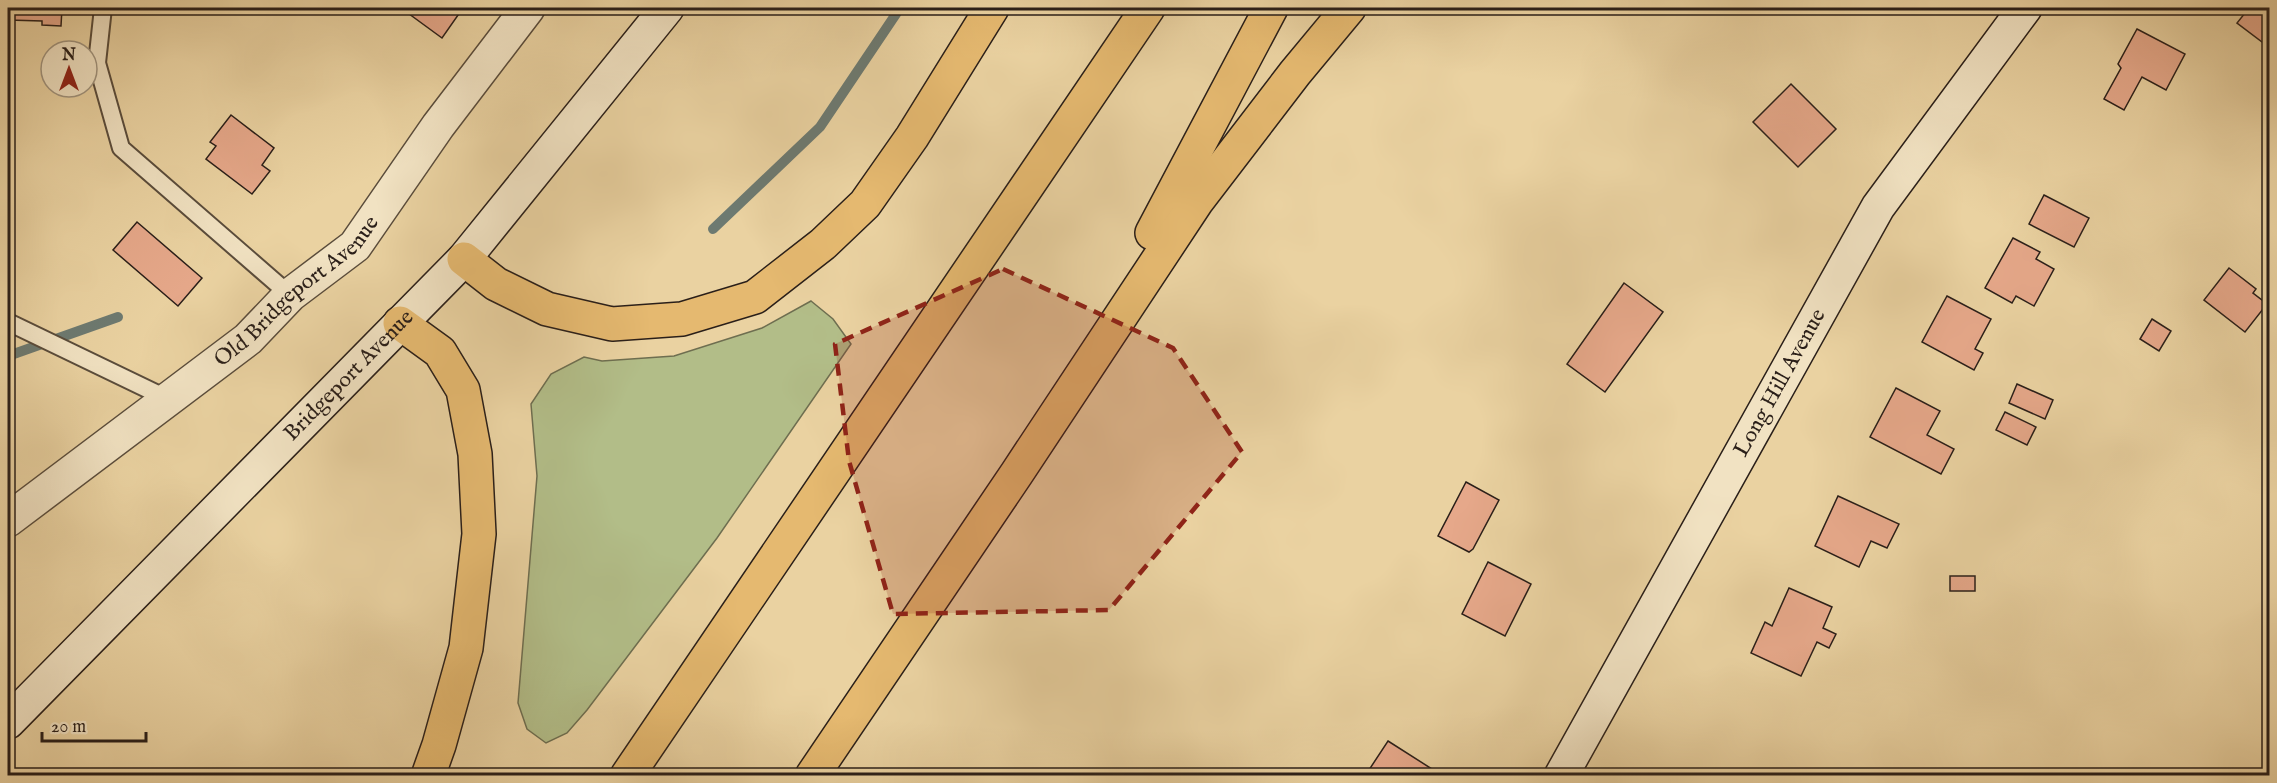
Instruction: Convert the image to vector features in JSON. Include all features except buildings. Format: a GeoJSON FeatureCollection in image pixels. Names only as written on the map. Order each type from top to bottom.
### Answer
{"type":"FeatureCollection","features":[{"type":"Feature","properties":{"kind":"highway"},"geometry":{"type":"LineString","coordinates":[[464,260],[496,284],[546,309],[612,324],[682,318],[755,297],[823,244],[865,204],[912,137],[992,8]]}},
{"type":"Feature","properties":{"kind":"highway"},"geometry":{"type":"LineString","coordinates":[[627,776],[1148,8]]}},
{"type":"Feature","properties":{"kind":"highway"},"geometry":{"type":"LineString","coordinates":[[1017,473],[1179,186],[1271,8]]}},
{"type":"Feature","properties":{"kind":"highway"},"geometry":{"type":"LineString","coordinates":[[812,776],[1197,201],[1295,73],[1349,8]]}},
{"type":"Feature","properties":{"kind":"highway"},"geometry":{"type":"LineString","coordinates":[[400,322],[440,352],[463,390],[475,454],[479,534],[466,648],[428,776]]}},
{"type":"Feature","properties":{"kind":"street","name":"Old Bridgeport Avenue"},"geometry":{"type":"LineString","coordinates":[[8,520],[248,339],[290,295],[355,246],[438,126],[528,8]]}},
{"type":"Feature","properties":{"kind":"street","name":"Bridgeport Avenue"},"geometry":{"type":"LineString","coordinates":[[8,722],[400,322],[464,260],[667,8]]}},
{"type":"Feature","properties":{"kind":"street","name":"Long Hill Avenue"},"geometry":{"type":"LineString","coordinates":[[1561,776],[1878,207],[2025,8]]}},
{"type":"Feature","properties":{"kind":"lane"},"geometry":{"type":"LineString","coordinates":[[103,8],[97,63],[121,148],[290,295]]}},
{"type":"Feature","properties":{"kind":"lane"},"geometry":{"type":"LineString","coordinates":[[13,324],[168,399]]}},
{"type":"Feature","properties":{"kind":"highlighted area"},"geometry":{"type":"Polygon","coordinates":[[[1003,269],[1173,348],[1242,452],[1109,610],[893,614],[849,461],[835,344],[1003,269]]]}},
{"type":"Feature","properties":{"kind":"green space"},"geometry":{"type":"Polygon","coordinates":[[[811,301],[833,319],[851,344],[717,538],[587,710],[567,733],[546,743],[527,729],[518,703],[537,476],[531,404],[551,374],[584,357],[602,361],[674,356],[762,328],[811,301]]]}},
{"type":"Feature","properties":{"kind":"waterway"},"geometry":{"type":"LineString","coordinates":[[713,229],[820,127],[900,8]]}},
{"type":"Feature","properties":{"kind":"waterway"},"geometry":{"type":"LineString","coordinates":[[8,356],[118,317]]}}]}
